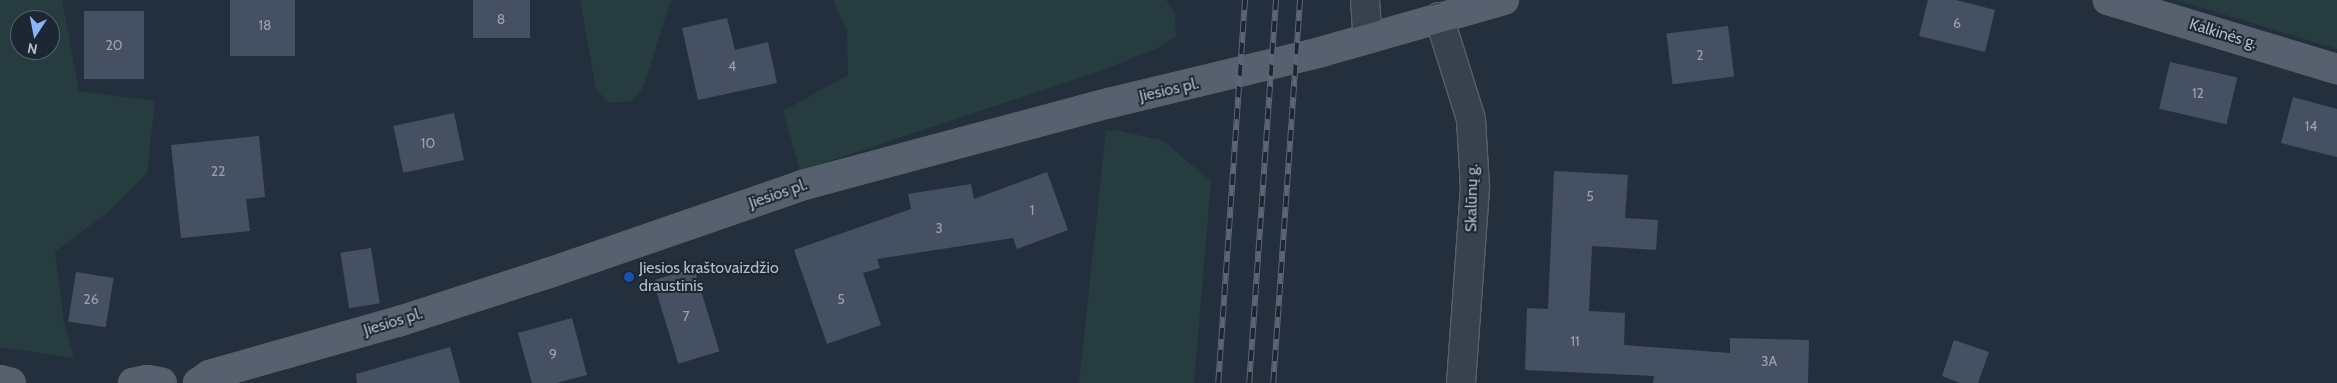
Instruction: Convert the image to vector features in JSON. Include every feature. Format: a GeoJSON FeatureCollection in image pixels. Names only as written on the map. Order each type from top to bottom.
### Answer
{"type":"FeatureCollection","features":[{"type":"Feature","properties":{"kind":"main road"},"geometry":{"type":"LineString","coordinates":[[1368,38],[1504,0]]}},
{"type":"Feature","properties":{"kind":"main road","name":"Kalkinės g."},"geometry":{"type":"LineString","coordinates":[[2108,0],[2337,69]]}},
{"type":"Feature","properties":{"kind":"main road","name":"Jiesios pl."},"geometry":{"type":"LineString","coordinates":[[198,383],[210,375],[400,321],[549,273],[803,185],[1368,38]]}},
{"type":"Feature","properties":{"kind":"main road"},"geometry":{"type":"LineString","coordinates":[[133,383],[147,380],[162,383]]}},
{"type":"Feature","properties":{"kind":"street"},"geometry":{"type":"LineString","coordinates":[[1365,0],[1368,38]]}},
{"type":"Feature","properties":{"kind":"street","name":"Skalūnų g."},"geometry":{"type":"LineString","coordinates":[[1439,17],[1471,119],[1475,188],[1460,383]]}},
{"type":"Feature","properties":{"kind":"green space"},"geometry":{"type":"Polygon","coordinates":[[[0,0],[62,0],[79,91],[155,101],[147,173],[110,210],[55,252],[64,322],[74,358],[0,347],[0,0]]]}},
{"type":"Feature","properties":{"kind":"green space"},"geometry":{"type":"Polygon","coordinates":[[[580,0],[671,0],[643,88],[631,101],[609,103],[596,89],[580,0]]]}},
{"type":"Feature","properties":{"kind":"green space"},"geometry":{"type":"Polygon","coordinates":[[[833,0],[1166,0],[1175,13],[1176,36],[1158,48],[1097,72],[800,171],[783,111],[848,75],[847,31],[833,0]]]}},
{"type":"Feature","properties":{"kind":"green space"},"geometry":{"type":"Polygon","coordinates":[[[2176,0],[2337,0],[2337,49],[2176,0]]]}},
{"type":"Feature","properties":{"kind":"green space"},"geometry":{"type":"Polygon","coordinates":[[[1118,130],[1163,141],[1211,181],[1194,383],[1079,383],[1106,131],[1118,130]]]}},
{"type":"Feature","properties":{"kind":"building"},"geometry":{"type":"Polygon","coordinates":[[[230,0],[295,0],[295,56],[230,56],[230,0]]]}},
{"type":"Feature","properties":{"kind":"building"},"geometry":{"type":"Polygon","coordinates":[[[473,0],[530,0],[530,38],[473,38],[473,0]]]}},
{"type":"Feature","properties":{"kind":"building"},"geometry":{"type":"Polygon","coordinates":[[[1928,0],[1956,0],[1995,10],[1985,52],[1919,36],[1928,0]]]}},
{"type":"Feature","properties":{"kind":"building"},"geometry":{"type":"Polygon","coordinates":[[[84,11],[144,11],[144,79],[84,79],[84,11]]]}},
{"type":"Feature","properties":{"kind":"building"},"geometry":{"type":"Polygon","coordinates":[[[727,18],[735,50],[768,42],[777,83],[698,100],[682,28],[727,18]]]}},
{"type":"Feature","properties":{"kind":"building"},"geometry":{"type":"Polygon","coordinates":[[[1728,26],[1734,77],[1673,84],[1666,34],[1728,26]]]}},
{"type":"Feature","properties":{"kind":"building"},"geometry":{"type":"Polygon","coordinates":[[[2170,62],[2237,78],[2226,124],[2159,109],[2170,62]]]}},
{"type":"Feature","properties":{"kind":"building"},"geometry":{"type":"Polygon","coordinates":[[[2293,97],[2337,109],[2337,157],[2281,143],[2293,97]]]}},
{"type":"Feature","properties":{"kind":"building"},"geometry":{"type":"Polygon","coordinates":[[[454,113],[464,160],[403,173],[393,126],[454,113]]]}},
{"type":"Feature","properties":{"kind":"building"},"geometry":{"type":"Polygon","coordinates":[[[259,136],[265,197],[246,199],[250,231],[181,238],[171,145],[259,136]]]}},
{"type":"Feature","properties":{"kind":"building"},"geometry":{"type":"Polygon","coordinates":[[[1554,171],[1628,175],[1625,218],[1658,220],[1656,250],[1592,246],[1589,311],[1625,313],[1624,345],[1730,353],[1730,338],[1809,340],[1808,383],[1653,383],[1654,376],[1525,370],[1527,308],[1548,309],[1554,171]]]}},
{"type":"Feature","properties":{"kind":"building"},"geometry":{"type":"Polygon","coordinates":[[[1047,172],[1068,230],[1017,249],[1013,238],[877,259],[880,268],[863,273],[881,325],[827,344],[794,250],[911,209],[908,194],[971,184],[974,199],[1047,172]]]}},
{"type":"Feature","properties":{"kind":"building"},"geometry":{"type":"Polygon","coordinates":[[[371,248],[380,303],[349,308],[340,253],[371,248]]]}},
{"type":"Feature","properties":{"kind":"building"},"geometry":{"type":"Polygon","coordinates":[[[694,268],[719,351],[678,364],[653,281],[694,268]]]}},
{"type":"Feature","properties":{"kind":"building"},"geometry":{"type":"Polygon","coordinates":[[[76,272],[114,278],[106,327],[68,321],[76,272]]]}},
{"type":"Feature","properties":{"kind":"building"},"geometry":{"type":"Polygon","coordinates":[[[572,318],[587,375],[556,383],[532,383],[518,333],[572,318]]]}},
{"type":"Feature","properties":{"kind":"building"},"geometry":{"type":"Polygon","coordinates":[[[1954,340],[1989,352],[1978,383],[1960,383],[1942,376],[1954,340]]]}},
{"type":"Feature","properties":{"kind":"building"},"geometry":{"type":"Polygon","coordinates":[[[450,347],[460,383],[357,383],[356,374],[450,347]]]}},
{"type":"Feature","properties":{"kind":"railway"},"geometry":{"type":"LineString","coordinates":[[1218,383],[1245,0]]}},
{"type":"Feature","properties":{"kind":"railway"},"geometry":{"type":"LineString","coordinates":[[1249,383],[1276,0]]}},
{"type":"Feature","properties":{"kind":"railway"},"geometry":{"type":"LineString","coordinates":[[1273,383],[1300,0]]}},
{"type":"Feature","properties":{"kind":"place","name":"Jiesios kraštovaizdžio draustinis"},"geometry":{"type":"Point","coordinates":[629,277]}}]}
